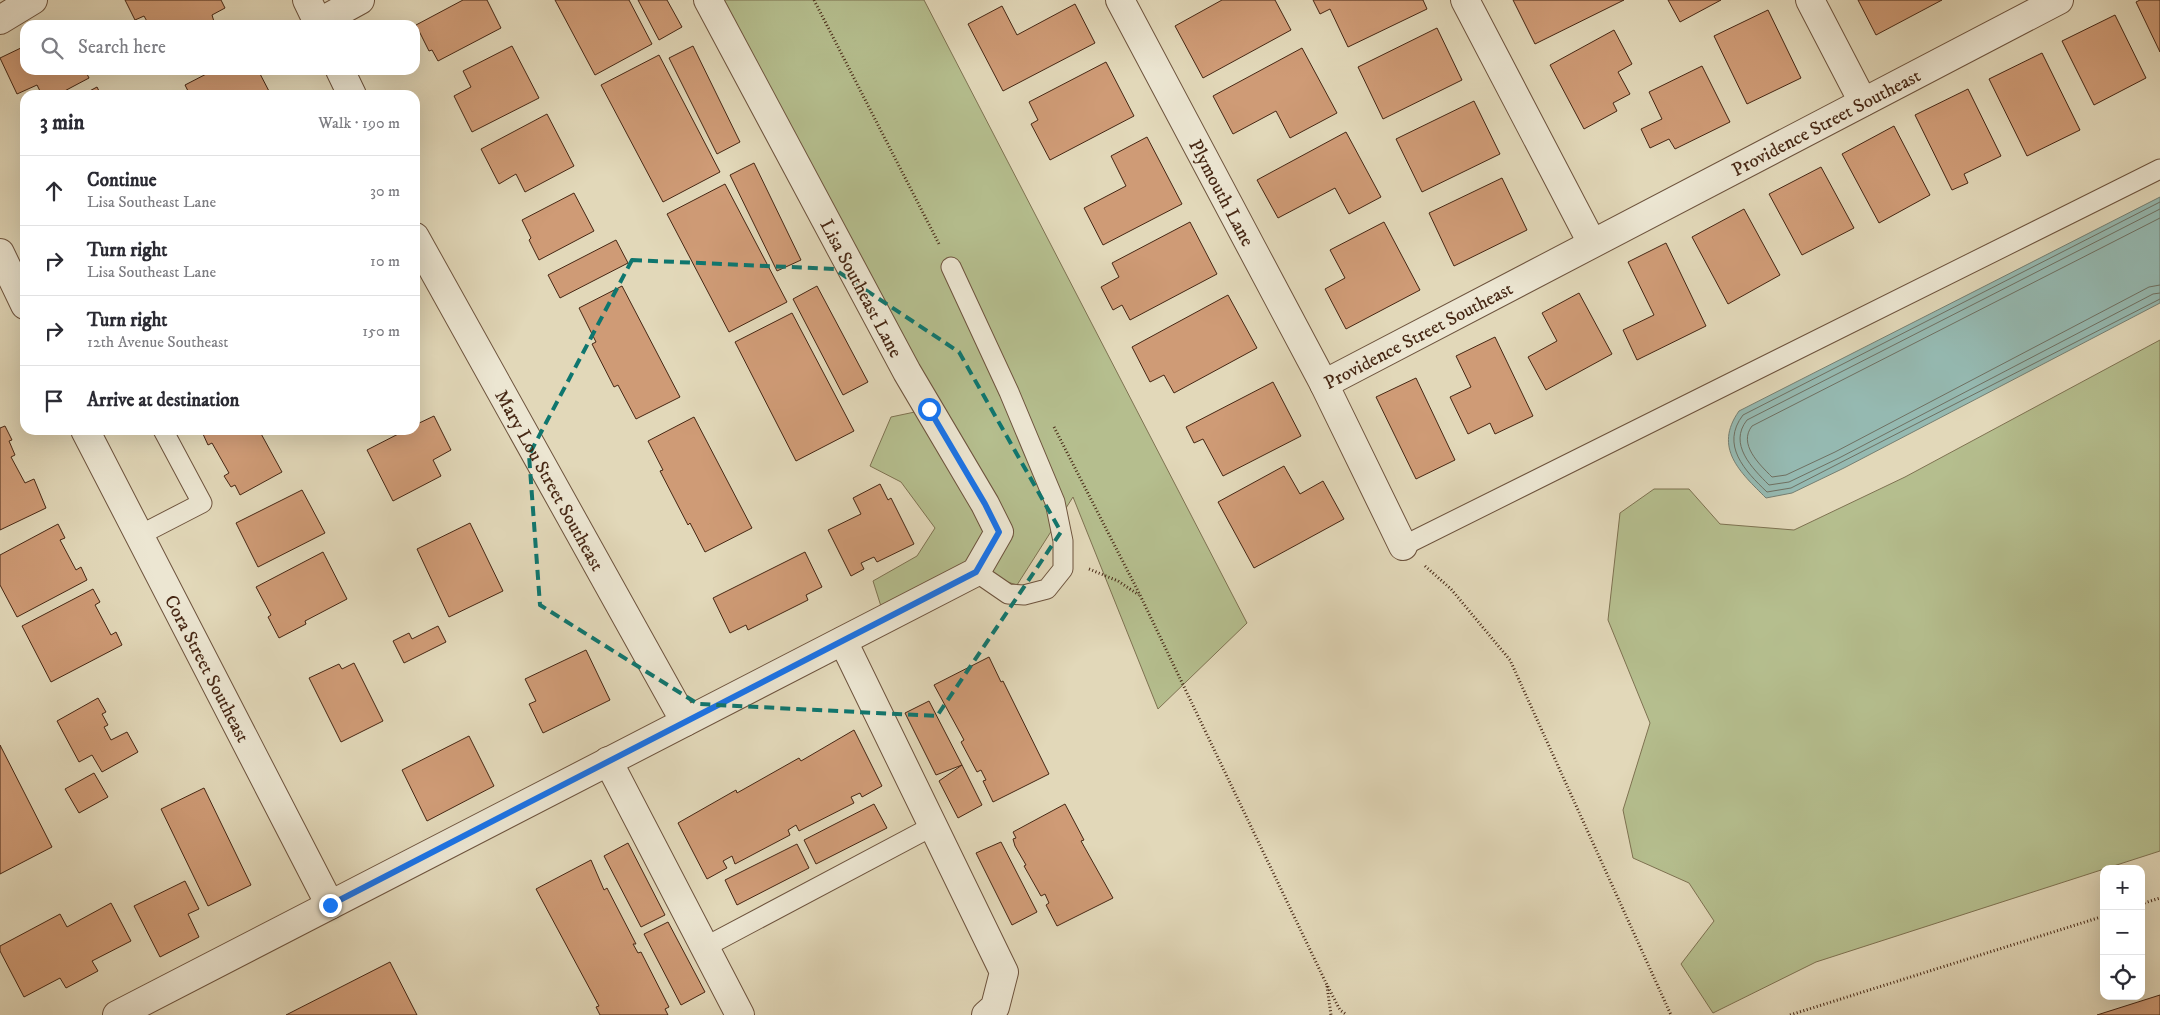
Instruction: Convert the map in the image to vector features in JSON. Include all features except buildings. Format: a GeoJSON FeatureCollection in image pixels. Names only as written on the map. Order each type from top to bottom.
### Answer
{"type":"FeatureCollection","features":[{"type":"Feature","properties":{"kind":"street"},"geometry":{"type":"LineString","coordinates":[[0,20],[33,0]]}},
{"type":"Feature","properties":{"kind":"street"},"geometry":{"type":"LineString","coordinates":[[315,16],[360,0]]}},
{"type":"Feature","properties":{"kind":"street","name":"Lisa Southeast Lane"},"geometry":{"type":"LineString","coordinates":[[708,0],[907,372],[985,504],[999,532],[976,572]]}},
{"type":"Feature","properties":{"kind":"street","name":"Plymouth Lane"},"geometry":{"type":"LineString","coordinates":[[1120,0],[1324,384]]}},
{"type":"Feature","properties":{"kind":"street"},"geometry":{"type":"LineString","coordinates":[[1466,0],[1592,243]]}},
{"type":"Feature","properties":{"kind":"street"},"geometry":{"type":"LineString","coordinates":[[1810,0],[1863,102]]}},
{"type":"Feature","properties":{"kind":"street","name":"Providence Street Southeast"},"geometry":{"type":"LineString","coordinates":[[1403,546],[1324,384],[2059,0]]}},
{"type":"Feature","properties":{"kind":"street"},"geometry":{"type":"LineString","coordinates":[[342,75],[350,90]]}},
{"type":"Feature","properties":{"kind":"street","name":"Mary Lou Street Southeast"},"geometry":{"type":"LineString","coordinates":[[420,246],[685,722]]}},
{"type":"Feature","properties":{"kind":"street"},"geometry":{"type":"LineString","coordinates":[[0,253],[20,295]]}},
{"type":"Feature","properties":{"kind":"street","name":"Cora Street Southeast"},"geometry":{"type":"LineString","coordinates":[[89,435],[330,905]]}},
{"type":"Feature","properties":{"kind":"street"},"geometry":{"type":"LineString","coordinates":[[117,1015],[976,572]]}},
{"type":"Feature","properties":{"kind":"street"},"geometry":{"type":"LineString","coordinates":[[842,641],[1004,972],[995,1007],[986,1015]]}},
{"type":"Feature","properties":{"kind":"street"},"geometry":{"type":"LineString","coordinates":[[608,761],[740,1015]]}},
{"type":"Feature","properties":{"kind":"lane"},"geometry":{"type":"LineString","coordinates":[[1403,546],[2160,169]]}},
{"type":"Feature","properties":{"kind":"lane"},"geometry":{"type":"LineString","coordinates":[[951,267],[1009,392],[1055,502],[1063,541],[1064,569],[1047,589],[1024,595],[1008,594],[976,572]]}},
{"type":"Feature","properties":{"kind":"lane"},"geometry":{"type":"LineString","coordinates":[[140,535],[202,503],[166,435]]}},
{"type":"Feature","properties":{"kind":"lane"},"geometry":{"type":"LineString","coordinates":[[705,947],[933,826]]}},
{"type":"Feature","properties":{"kind":"path"},"geometry":{"type":"LineString","coordinates":[[1403,546],[1451,590],[1510,660],[1671,1015]]}},
{"type":"Feature","properties":{"kind":"path"},"geometry":{"type":"LineString","coordinates":[[1063,558],[1076,560],[1090,570],[1118,581],[1140,595]]}},
{"type":"Feature","properties":{"kind":"path"},"geometry":{"type":"LineString","coordinates":[[2145,903],[2160,898]]}},
{"type":"Feature","properties":{"kind":"path"},"geometry":{"type":"LineString","coordinates":[[1790,1015],[2100,917]]}},
{"type":"Feature","properties":{"kind":"path"},"geometry":{"type":"LineString","coordinates":[[1326,983],[1331,1015]]}},
{"type":"Feature","properties":{"kind":"highlighted area"},"geometry":{"type":"Polygon","coordinates":[[[632,260],[834,269],[959,352],[1061,532],[937,716],[698,704],[540,605],[529,455],[632,260]]]}},
{"type":"Feature","properties":{"kind":"green space"},"geometry":{"type":"Polygon","coordinates":[[[708,0],[924,0],[1247,623],[1158,709],[1073,497],[1017,585],[975,572],[885,619],[873,581],[917,556],[935,528],[901,482],[870,466],[891,417],[929,409],[708,0]]]}},
{"type":"Feature","properties":{"kind":"green space"},"geometry":{"type":"Polygon","coordinates":[[[2160,340],[2160,851],[2117,865],[2100,865],[2100,870],[1816,962],[1713,1013],[1681,964],[1714,921],[1689,883],[1633,858],[1623,810],[1650,723],[1608,620],[1620,513],[1654,489],[1689,489],[1720,524],[1794,530],[1905,477],[2160,340]]]}},
{"type":"Feature","properties":{"kind":"water"},"geometry":{"type":"Polygon","coordinates":[[[2160,197],[2160,303],[1844,468],[1792,493],[1766,498],[1739,469],[1729,448],[1729,437],[1732,424],[1739,411],[2160,197]]]}},
{"type":"Feature","properties":{"kind":"route"},"geometry":{"type":"LineString","coordinates":[[330,905],[976,572],[999,532],[985,504],[929,409]]}}]}
